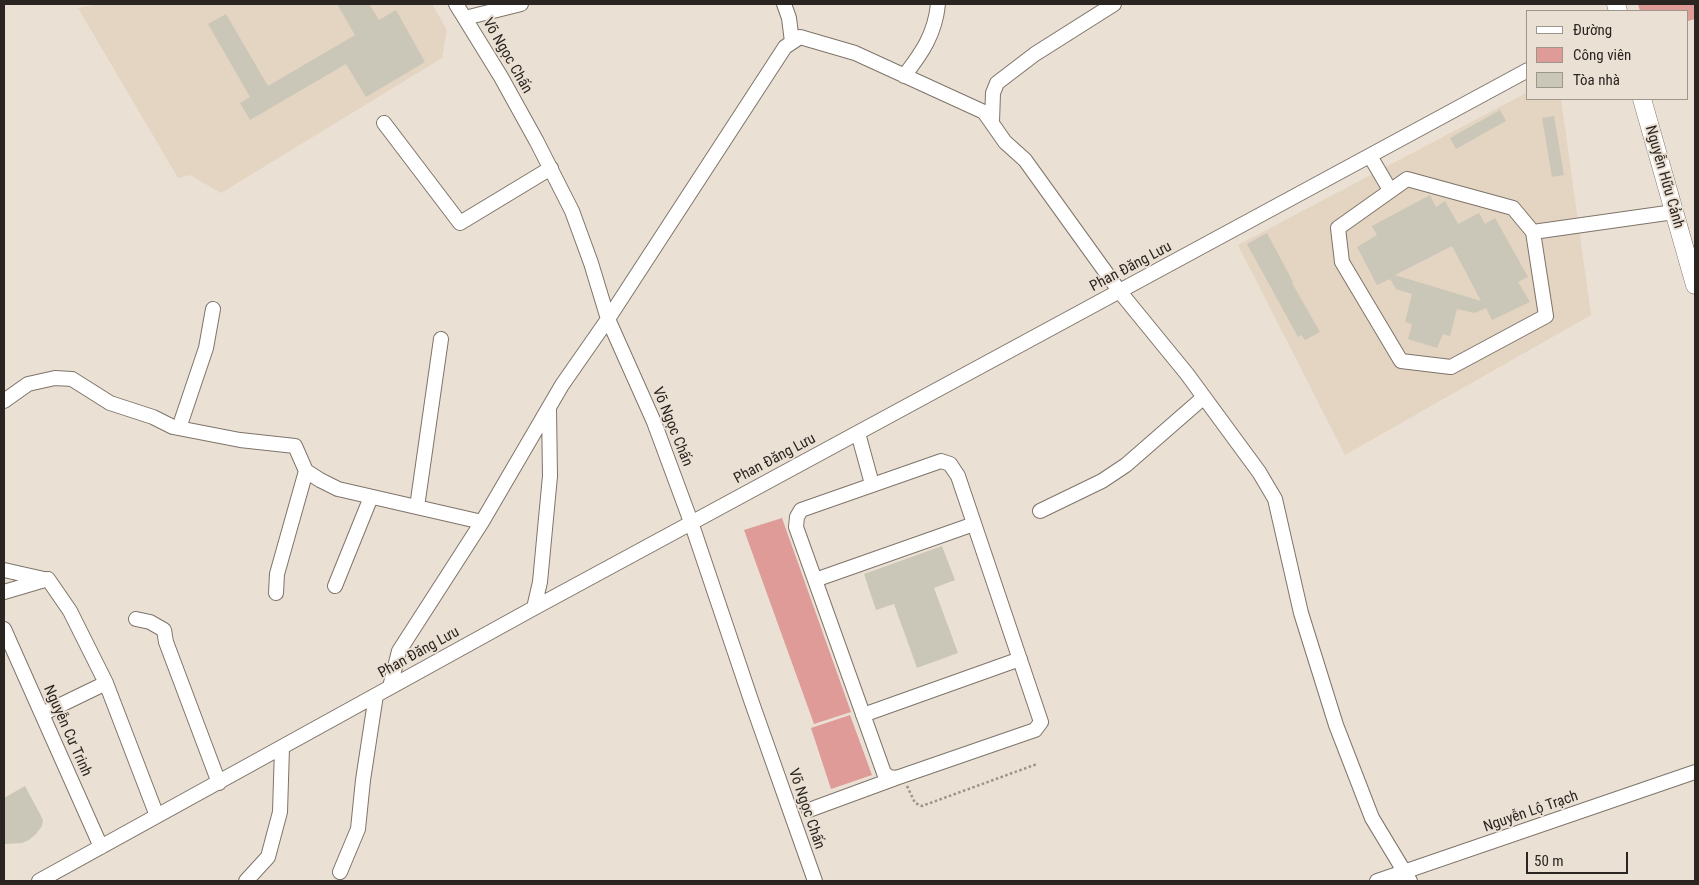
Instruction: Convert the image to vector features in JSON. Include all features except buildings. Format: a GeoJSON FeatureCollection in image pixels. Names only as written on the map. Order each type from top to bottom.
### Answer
{"type":"FeatureCollection","features":[{"type":"Feature","properties":{"kind":"main road","name":"Nguyễn Hữu Cảnh"},"geometry":{"type":"LineString","coordinates":[[1642,100],[1695,285]]}},
{"type":"Feature","properties":{"kind":"street","name":"Võ Ngọc Chấn"},"geometry":{"type":"LineString","coordinates":[[456,4],[501,76],[572,211],[608,319],[654,422],[691,522],[814,881]]}},
{"type":"Feature","properties":{"kind":"street"},"geometry":{"type":"LineString","coordinates":[[465,18],[521,4]]}},
{"type":"Feature","properties":{"kind":"street"},"geometry":{"type":"LineString","coordinates":[[784,4],[789,18],[792,42]]}},
{"type":"Feature","properties":{"kind":"street"},"geometry":{"type":"LineString","coordinates":[[904,76],[929,41],[938,4]]}},
{"type":"Feature","properties":{"kind":"street"},"geometry":{"type":"LineString","coordinates":[[992,122],[993,93],[997,83],[1036,54],[1114,4]]}},
{"type":"Feature","properties":{"kind":"street"},"geometry":{"type":"LineString","coordinates":[[390,687],[399,651],[482,522],[562,385],[608,319],[785,48],[800,36],[855,53],[984,112],[1005,142],[1025,160],[1120,292],[1204,397],[1259,472],[1275,499],[1301,613],[1336,724],[1372,818],[1407,877]]}},
{"type":"Feature","properties":{"kind":"street","name":"Phan Đăng Lưu"},"geometry":{"type":"LineString","coordinates":[[39,881],[691,522],[1526,71]]}},
{"type":"Feature","properties":{"kind":"street"},"geometry":{"type":"LineString","coordinates":[[384,123],[460,223],[551,168]]}},
{"type":"Feature","properties":{"kind":"street"},"geometry":{"type":"LineString","coordinates":[[1370,156],[1390,190]]}},
{"type":"Feature","properties":{"kind":"street"},"geometry":{"type":"LineString","coordinates":[[1407,179],[1513,208],[1532,232],[1546,316],[1451,367],[1401,361],[1342,262],[1338,228],[1407,179]]}},
{"type":"Feature","properties":{"kind":"street"},"geometry":{"type":"LineString","coordinates":[[1532,232],[1674,212]]}},
{"type":"Feature","properties":{"kind":"street"},"geometry":{"type":"LineString","coordinates":[[179,428],[206,348],[214,309]]}},
{"type":"Feature","properties":{"kind":"street"},"geometry":{"type":"LineString","coordinates":[[417,507],[440,339]]}},
{"type":"Feature","properties":{"kind":"street"},"geometry":{"type":"LineString","coordinates":[[4,401],[28,384],[55,378],[72,379],[110,403],[179,428],[240,440],[295,446],[306,470],[320,480],[338,488],[482,522]]}},
{"type":"Feature","properties":{"kind":"street"},"geometry":{"type":"LineString","coordinates":[[1040,511],[1102,481],[1126,465],[1204,397]]}},
{"type":"Feature","properties":{"kind":"street"},"geometry":{"type":"LineString","coordinates":[[534,608],[540,582],[550,476],[549,407]]}},
{"type":"Feature","properties":{"kind":"street"},"geometry":{"type":"LineString","coordinates":[[858,433],[872,484]]}},
{"type":"Feature","properties":{"kind":"street"},"geometry":{"type":"LineString","coordinates":[[809,810],[1035,730],[1041,722],[958,476],[950,464],[941,461],[801,510],[797,517],[796,527],[884,773],[889,777],[900,777]]}},
{"type":"Feature","properties":{"kind":"street"},"geometry":{"type":"LineString","coordinates":[[276,593],[277,574],[306,470]]}},
{"type":"Feature","properties":{"kind":"street"},"geometry":{"type":"LineString","coordinates":[[334,586],[370,497]]}},
{"type":"Feature","properties":{"kind":"street"},"geometry":{"type":"LineString","coordinates":[[815,580],[974,524]]}},
{"type":"Feature","properties":{"kind":"street"},"geometry":{"type":"LineString","coordinates":[[4,570],[48,579],[70,611],[106,683],[157,816]]}},
{"type":"Feature","properties":{"kind":"street"},"geometry":{"type":"LineString","coordinates":[[4,592],[48,579]]}},
{"type":"Feature","properties":{"kind":"street"},"geometry":{"type":"LineString","coordinates":[[136,619],[150,622],[164,630],[166,642],[220,783]]}},
{"type":"Feature","properties":{"kind":"street","name":"Nguyễn Cư Trinh"},"geometry":{"type":"LineString","coordinates":[[4,628],[101,847]]}},
{"type":"Feature","properties":{"kind":"street"},"geometry":{"type":"LineString","coordinates":[[863,715],[1020,660]]}},
{"type":"Feature","properties":{"kind":"street"},"geometry":{"type":"LineString","coordinates":[[42,714],[106,683]]}},
{"type":"Feature","properties":{"kind":"street"},"geometry":{"type":"LineString","coordinates":[[340,872],[358,829],[363,780],[376,695]]}},
{"type":"Feature","properties":{"kind":"street"},"geometry":{"type":"LineString","coordinates":[[246,881],[268,857],[280,812],[282,748]]}},
{"type":"Feature","properties":{"kind":"street","name":"Nguyễn Lộ Trạch"},"geometry":{"type":"LineString","coordinates":[[1378,881],[1407,877],[1695,772]]}},
{"type":"Feature","properties":{"kind":"path"},"geometry":{"type":"LineString","coordinates":[[900,777],[915,803],[922,806],[1037,764]]}},
{"type":"Feature","properties":{"kind":"shaded area"},"geometry":{"type":"Polygon","coordinates":[[[101,4],[432,4],[447,30],[442,58],[221,193],[190,175],[178,178],[78,8],[101,4]]]}},
{"type":"Feature","properties":{"kind":"shaded area"},"geometry":{"type":"Polygon","coordinates":[[[1526,93],[1526,100],[1561,100],[1591,315],[1345,455],[1238,245],[1526,93]]]}},
{"type":"Feature","properties":{"kind":"green space"},"geometry":{"type":"Polygon","coordinates":[[[1638,4],[1695,4],[1695,19],[1689,21],[1689,10],[1640,10],[1638,4]]]}},
{"type":"Feature","properties":{"kind":"green space"},"geometry":{"type":"Polygon","coordinates":[[[782,518],[851,712],[814,724],[744,530],[782,518]]]}},
{"type":"Feature","properties":{"kind":"green space"},"geometry":{"type":"Polygon","coordinates":[[[850,715],[872,775],[831,789],[811,728],[850,715]]]}}]}
